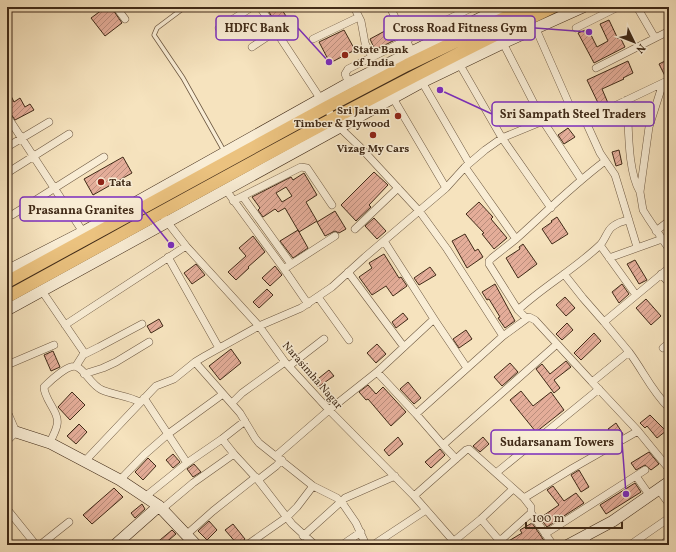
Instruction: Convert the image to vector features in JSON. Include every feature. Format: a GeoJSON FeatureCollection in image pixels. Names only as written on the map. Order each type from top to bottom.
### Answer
{"type":"FeatureCollection","features":[{"type":"Feature","properties":{"kind":"main road"},"geometry":{"type":"LineString","coordinates":[[7,282],[324,103],[527,7]]}},
{"type":"Feature","properties":{"kind":"main road"},"geometry":{"type":"LineString","coordinates":[[7,296],[163,217],[336,122],[421,72],[553,7]]}},
{"type":"Feature","properties":{"kind":"street"},"geometry":{"type":"LineString","coordinates":[[116,7],[125,19]]}},
{"type":"Feature","properties":{"kind":"street"},"geometry":{"type":"LineString","coordinates":[[219,28],[252,7]]}},
{"type":"Feature","properties":{"kind":"street"},"geometry":{"type":"LineString","coordinates":[[260,7],[336,122],[420,212],[447,249],[503,336]]}},
{"type":"Feature","properties":{"kind":"street"},"geometry":{"type":"LineString","coordinates":[[354,7],[359,17],[365,43],[372,57]]}},
{"type":"Feature","properties":{"kind":"street"},"geometry":{"type":"LineString","coordinates":[[390,7],[412,52]]}},
{"type":"Feature","properties":{"kind":"street"},"geometry":{"type":"LineString","coordinates":[[349,83],[345,74],[348,69],[473,7]]}},
{"type":"Feature","properties":{"kind":"street"},"geometry":{"type":"LineString","coordinates":[[7,271],[83,232],[224,152],[324,103],[349,83],[503,7]]}},
{"type":"Feature","properties":{"kind":"street"},"geometry":{"type":"LineString","coordinates":[[7,310],[42,291],[163,217],[226,190],[336,122],[393,98],[422,82],[502,43],[582,7]]}},
{"type":"Feature","properties":{"kind":"street"},"geometry":{"type":"LineString","coordinates":[[576,28],[618,7]]}},
{"type":"Feature","properties":{"kind":"street"},"geometry":{"type":"LineString","coordinates":[[637,7],[655,38]]}},
{"type":"Feature","properties":{"kind":"street"},"geometry":{"type":"LineString","coordinates":[[313,39],[359,17]]}},
{"type":"Feature","properties":{"kind":"street"},"geometry":{"type":"LineString","coordinates":[[536,29],[573,112],[580,119],[585,120],[666,81]]}},
{"type":"Feature","properties":{"kind":"street"},"geometry":{"type":"LineString","coordinates":[[252,47],[276,31]]}},
{"type":"Feature","properties":{"kind":"street"},"geometry":{"type":"LineString","coordinates":[[596,68],[669,32]]}},
{"type":"Feature","properties":{"kind":"street"},"geometry":{"type":"LineString","coordinates":[[502,43],[543,121],[581,179]]}},
{"type":"Feature","properties":{"kind":"street"},"geometry":{"type":"LineString","coordinates":[[460,64],[502,138],[551,208]]}},
{"type":"Feature","properties":{"kind":"street"},"geometry":{"type":"LineString","coordinates":[[640,192],[648,127],[666,81]]}},
{"type":"Feature","properties":{"kind":"street"},"geometry":{"type":"LineString","coordinates":[[422,82],[467,165],[516,239]]}},
{"type":"Feature","properties":{"kind":"street"},"geometry":{"type":"LineString","coordinates":[[393,98],[446,188]]}},
{"type":"Feature","properties":{"kind":"street"},"geometry":{"type":"LineString","coordinates":[[627,100],[631,161],[634,180],[640,192],[644,210],[656,231],[669,248]]}},
{"type":"Feature","properties":{"kind":"street"},"geometry":{"type":"LineString","coordinates":[[85,461],[156,386],[174,379],[196,362],[258,326],[308,304],[332,288],[348,272],[420,212],[446,188],[467,165],[502,138],[543,121],[573,112]]}},
{"type":"Feature","properties":{"kind":"street"},"geometry":{"type":"LineString","coordinates":[[7,116],[83,232]]}},
{"type":"Feature","properties":{"kind":"street"},"geometry":{"type":"LineString","coordinates":[[585,120],[605,161],[615,175],[637,247]]}},
{"type":"Feature","properties":{"kind":"street"},"geometry":{"type":"LineString","coordinates":[[7,147],[49,122]]}},
{"type":"Feature","properties":{"kind":"street"},"geometry":{"type":"LineString","coordinates":[[7,173],[69,134]]}},
{"type":"Feature","properties":{"kind":"street"},"geometry":{"type":"LineString","coordinates":[[12,214],[104,157]]}},
{"type":"Feature","properties":{"kind":"street"},"geometry":{"type":"LineString","coordinates":[[526,318],[518,310],[488,264],[489,261],[551,208],[581,179],[605,161]]}},
{"type":"Feature","properties":{"kind":"street"},"geometry":{"type":"LineString","coordinates":[[233,201],[301,167],[304,167],[307,168],[332,205]]}},
{"type":"Feature","properties":{"kind":"street"},"geometry":{"type":"LineString","coordinates":[[355,229],[398,188]]}},
{"type":"Feature","properties":{"kind":"street"},"geometry":{"type":"LineString","coordinates":[[226,190],[308,304]]}},
{"type":"Feature","properties":{"kind":"street"},"geometry":{"type":"LineString","coordinates":[[243,197],[291,264]]}},
{"type":"Feature","properties":{"kind":"street","name":"Narasimha Nagar"},"geometry":{"type":"LineString","coordinates":[[163,217],[186,246],[258,326],[287,364],[329,410],[414,496],[456,543]]}},
{"type":"Feature","properties":{"kind":"street"},"geometry":{"type":"LineString","coordinates":[[518,310],[600,245],[611,227],[629,220]]}},
{"type":"Feature","properties":{"kind":"street"},"geometry":{"type":"LineString","coordinates":[[656,231],[669,221]]}},
{"type":"Feature","properties":{"kind":"street"},"geometry":{"type":"LineString","coordinates":[[284,269],[335,236]]}},
{"type":"Feature","properties":{"kind":"street"},"geometry":{"type":"LineString","coordinates":[[609,258],[662,238]]}},
{"type":"Feature","properties":{"kind":"street"},"geometry":{"type":"LineString","coordinates":[[384,241],[467,368]]}},
{"type":"Feature","properties":{"kind":"street"},"geometry":{"type":"LineString","coordinates":[[600,245],[636,294]]}},
{"type":"Feature","properties":{"kind":"street"},"geometry":{"type":"LineString","coordinates":[[65,325],[186,246]]}},
{"type":"Feature","properties":{"kind":"street"},"geometry":{"type":"LineString","coordinates":[[168,257],[219,348]]}},
{"type":"Feature","properties":{"kind":"street"},"geometry":{"type":"LineString","coordinates":[[604,322],[669,268]]}},
{"type":"Feature","properties":{"kind":"street"},"geometry":{"type":"LineString","coordinates":[[348,272],[404,347]]}},
{"type":"Feature","properties":{"kind":"street"},"geometry":{"type":"LineString","coordinates":[[564,274],[629,352],[653,391],[669,408]]}},
{"type":"Feature","properties":{"kind":"street"},"geometry":{"type":"LineString","coordinates":[[661,274],[669,282]]}},
{"type":"Feature","properties":{"kind":"street"},"geometry":{"type":"LineString","coordinates":[[42,291],[81,347],[83,355]]}},
{"type":"Feature","properties":{"kind":"street"},"geometry":{"type":"LineString","coordinates":[[318,297],[349,340]]}},
{"type":"Feature","properties":{"kind":"street"},"geometry":{"type":"LineString","coordinates":[[416,414],[503,336],[529,317],[533,318],[638,431],[669,469]]}},
{"type":"Feature","properties":{"kind":"street"},"geometry":{"type":"LineString","coordinates":[[186,534],[213,511],[273,469],[279,458],[329,410],[376,372],[434,319]]}},
{"type":"Feature","properties":{"kind":"street"},"geometry":{"type":"LineString","coordinates":[[50,443],[58,425],[46,396],[44,387],[59,373],[72,366],[76,366],[83,355],[142,324]]}},
{"type":"Feature","properties":{"kind":"street"},"geometry":{"type":"LineString","coordinates":[[232,403],[242,393],[324,339]]}},
{"type":"Feature","properties":{"kind":"street"},"geometry":{"type":"LineString","coordinates":[[84,374],[116,362],[149,342]]}},
{"type":"Feature","properties":{"kind":"street"},"geometry":{"type":"LineString","coordinates":[[443,445],[557,344]]}},
{"type":"Feature","properties":{"kind":"street"},"geometry":{"type":"LineString","coordinates":[[7,366],[54,345]]}},
{"type":"Feature","properties":{"kind":"street"},"geometry":{"type":"LineString","coordinates":[[592,382],[629,352]]}},
{"type":"Feature","properties":{"kind":"street"},"geometry":{"type":"LineString","coordinates":[[196,362],[232,403],[255,438],[313,486],[340,501],[361,532],[366,545]]}},
{"type":"Feature","properties":{"kind":"street"},"geometry":{"type":"LineString","coordinates":[[76,366],[90,381],[102,390],[142,400],[168,434],[187,463]]}},
{"type":"Feature","properties":{"kind":"street"},"geometry":{"type":"LineString","coordinates":[[376,372],[456,459]]}},
{"type":"Feature","properties":{"kind":"street"},"geometry":{"type":"LineString","coordinates":[[496,474],[599,389]]}},
{"type":"Feature","properties":{"kind":"street"},"geometry":{"type":"LineString","coordinates":[[120,480],[144,455],[168,434],[223,394]]}},
{"type":"Feature","properties":{"kind":"street"},"geometry":{"type":"LineString","coordinates":[[7,411],[12,432],[7,441]]}},
{"type":"Feature","properties":{"kind":"street"},"geometry":{"type":"LineString","coordinates":[[146,496],[187,463],[245,421]]}},
{"type":"Feature","properties":{"kind":"street"},"geometry":{"type":"LineString","coordinates":[[524,498],[638,431]]}},
{"type":"Feature","properties":{"kind":"street"},"geometry":{"type":"LineString","coordinates":[[12,432],[50,443],[120,480],[146,496],[160,508],[196,545]]}},
{"type":"Feature","properties":{"kind":"street"},"geometry":{"type":"LineString","coordinates":[[222,439],[257,479],[303,536],[315,545]]}},
{"type":"Feature","properties":{"kind":"street"},"geometry":{"type":"LineString","coordinates":[[414,496],[469,449],[524,498],[531,507],[531,513],[554,545]]}},
{"type":"Feature","properties":{"kind":"street"},"geometry":{"type":"LineString","coordinates":[[115,545],[160,508],[234,454]]}},
{"type":"Feature","properties":{"kind":"street"},"geometry":{"type":"LineString","coordinates":[[546,534],[645,470]]}},
{"type":"Feature","properties":{"kind":"street"},"geometry":{"type":"LineString","coordinates":[[303,536],[340,501],[395,476]]}},
{"type":"Feature","properties":{"kind":"street"},"geometry":{"type":"LineString","coordinates":[[636,476],[669,504]]}},
{"type":"Feature","properties":{"kind":"street"},"geometry":{"type":"LineString","coordinates":[[568,545],[587,541],[669,482]]}},
{"type":"Feature","properties":{"kind":"street"},"geometry":{"type":"LineString","coordinates":[[247,545],[287,517],[297,507],[313,486]]}},
{"type":"Feature","properties":{"kind":"street"},"geometry":{"type":"LineString","coordinates":[[456,543],[513,489]]}},
{"type":"Feature","properties":{"kind":"street"},"geometry":{"type":"LineString","coordinates":[[7,509],[36,545]]}},
{"type":"Feature","properties":{"kind":"street"},"geometry":{"type":"LineString","coordinates":[[373,545],[426,510]]}},
{"type":"Feature","properties":{"kind":"street"},"geometry":{"type":"LineString","coordinates":[[481,519],[500,540],[531,513]]}},
{"type":"Feature","properties":{"kind":"street"},"geometry":{"type":"LineString","coordinates":[[630,545],[669,518]]}},
{"type":"Feature","properties":{"kind":"street"},"geometry":{"type":"LineString","coordinates":[[40,545],[69,522]]}},
{"type":"Feature","properties":{"kind":"street"},"geometry":{"type":"LineString","coordinates":[[342,545],[361,532]]}},
{"type":"Feature","properties":{"kind":"street"},"geometry":{"type":"LineString","coordinates":[[662,545],[669,539]]}},
{"type":"Feature","properties":{"kind":"lane"},"geometry":{"type":"LineString","coordinates":[[185,7],[157,28],[154,35],[183,78],[224,152]]}},
{"type":"Feature","properties":{"kind":"building"},"geometry":{"type":"Polygon","coordinates":[[[106,7],[111,7],[122,23],[105,36],[91,18],[106,7]]]}},
{"type":"Feature","properties":{"kind":"building"},"geometry":{"type":"Polygon","coordinates":[[[270,7],[280,7],[288,19],[278,26],[267,9],[270,7]]]}},
{"type":"Feature","properties":{"kind":"building"},"geometry":{"type":"Polygon","coordinates":[[[609,20],[618,39],[620,37],[625,47],[594,63],[578,33],[588,29],[597,47],[608,41],[600,24],[609,20]]]}},
{"type":"Feature","properties":{"kind":"building"},"geometry":{"type":"Polygon","coordinates":[[[394,26],[399,38],[375,50],[370,39],[394,26]]]}},
{"type":"Feature","properties":{"kind":"building"},"geometry":{"type":"Polygon","coordinates":[[[344,30],[355,50],[330,63],[319,42],[344,30]]]}},
{"type":"Feature","properties":{"kind":"building"},"geometry":{"type":"Polygon","coordinates":[[[669,59],[669,75],[665,76],[659,64],[669,59]]]}},
{"type":"Feature","properties":{"kind":"building"},"geometry":{"type":"Polygon","coordinates":[[[628,61],[633,73],[623,78],[624,79],[602,89],[608,103],[600,107],[587,80],[628,61]]]}},
{"type":"Feature","properties":{"kind":"building"},"geometry":{"type":"Polygon","coordinates":[[[7,88],[14,102],[20,98],[25,107],[30,104],[34,110],[15,120],[7,108],[7,88]]]}},
{"type":"Feature","properties":{"kind":"building"},"geometry":{"type":"Polygon","coordinates":[[[568,128],[575,137],[564,144],[558,135],[568,128]]]}},
{"type":"Feature","properties":{"kind":"building"},"geometry":{"type":"Polygon","coordinates":[[[619,150],[622,164],[616,166],[612,152],[619,150]]]}},
{"type":"Feature","properties":{"kind":"building"},"geometry":{"type":"Polygon","coordinates":[[[123,157],[132,173],[93,195],[84,179],[123,157]]]}},
{"type":"Feature","properties":{"kind":"building"},"geometry":{"type":"Polygon","coordinates":[[[374,172],[388,185],[369,205],[371,207],[356,221],[341,205],[374,172]]]}},
{"type":"Feature","properties":{"kind":"building"},"geometry":{"type":"Polygon","coordinates":[[[304,173],[317,195],[306,202],[317,221],[299,232],[285,208],[278,212],[275,209],[263,217],[258,210],[260,208],[252,197],[291,177],[293,180],[304,173]],[[286,187],[276,193],[282,202],[292,196],[286,187]]]}},
{"type":"Feature","properties":{"kind":"building"},"geometry":{"type":"Polygon","coordinates":[[[479,202],[493,217],[491,219],[507,238],[494,249],[482,234],[484,233],[466,214],[479,202]]]}},
{"type":"Feature","properties":{"kind":"building"},"geometry":{"type":"Polygon","coordinates":[[[335,211],[346,229],[339,233],[335,231],[325,236],[317,222],[335,211]]]}},
{"type":"Feature","properties":{"kind":"building"},"geometry":{"type":"Polygon","coordinates":[[[557,217],[568,234],[552,244],[542,229],[557,217]]]}},
{"type":"Feature","properties":{"kind":"building"},"geometry":{"type":"Polygon","coordinates":[[[374,218],[386,231],[377,239],[365,226],[374,218]]]}},
{"type":"Feature","properties":{"kind":"building"},"geometry":{"type":"Polygon","coordinates":[[[298,230],[308,248],[293,258],[280,241],[298,230]]]}},
{"type":"Feature","properties":{"kind":"building"},"geometry":{"type":"Polygon","coordinates":[[[465,234],[475,251],[478,249],[483,257],[467,268],[452,241],[465,234]]]}},
{"type":"Feature","properties":{"kind":"building"},"geometry":{"type":"Polygon","coordinates":[[[253,236],[265,252],[236,280],[228,272],[246,256],[239,248],[253,236]]]}},
{"type":"Feature","properties":{"kind":"building"},"geometry":{"type":"Polygon","coordinates":[[[523,244],[537,264],[518,278],[506,258],[520,249],[519,247],[523,244]]]}},
{"type":"Feature","properties":{"kind":"building"},"geometry":{"type":"Polygon","coordinates":[[[384,254],[399,278],[401,277],[407,286],[393,296],[386,286],[372,295],[359,277],[372,268],[369,263],[384,254]]]}},
{"type":"Feature","properties":{"kind":"building"},"geometry":{"type":"Polygon","coordinates":[[[635,260],[647,280],[639,284],[627,264],[635,260]]]}},
{"type":"Feature","properties":{"kind":"building"},"geometry":{"type":"Polygon","coordinates":[[[196,264],[205,275],[192,284],[184,273],[196,264]]]}},
{"type":"Feature","properties":{"kind":"building"},"geometry":{"type":"Polygon","coordinates":[[[275,266],[282,275],[270,286],[262,278],[275,266]]]}},
{"type":"Feature","properties":{"kind":"building"},"geometry":{"type":"Polygon","coordinates":[[[430,267],[436,275],[419,285],[414,278],[430,267]]]}},
{"type":"Feature","properties":{"kind":"building"},"geometry":{"type":"Polygon","coordinates":[[[495,284],[515,321],[505,328],[498,318],[500,317],[489,299],[487,300],[482,292],[495,284]]]}},
{"type":"Feature","properties":{"kind":"building"},"geometry":{"type":"Polygon","coordinates":[[[622,284],[629,294],[619,303],[612,292],[622,284]]]}},
{"type":"Feature","properties":{"kind":"building"},"geometry":{"type":"Polygon","coordinates":[[[267,289],[273,295],[259,308],[253,302],[267,289]]]}},
{"type":"Feature","properties":{"kind":"building"},"geometry":{"type":"Polygon","coordinates":[[[565,297],[575,308],[566,316],[556,305],[565,297]]]}},
{"type":"Feature","properties":{"kind":"building"},"geometry":{"type":"Polygon","coordinates":[[[646,299],[661,316],[651,325],[636,308],[646,299]]]}},
{"type":"Feature","properties":{"kind":"building"},"geometry":{"type":"Polygon","coordinates":[[[403,313],[408,319],[396,328],[392,322],[403,313]]]}},
{"type":"Feature","properties":{"kind":"building"},"geometry":{"type":"Polygon","coordinates":[[[159,319],[163,326],[151,333],[147,326],[159,319]]]}},
{"type":"Feature","properties":{"kind":"building"},"geometry":{"type":"Polygon","coordinates":[[[567,323],[573,330],[562,340],[556,334],[567,323]]]}},
{"type":"Feature","properties":{"kind":"building"},"geometry":{"type":"Polygon","coordinates":[[[466,330],[472,339],[459,348],[453,339],[466,330]]]}},
{"type":"Feature","properties":{"kind":"building"},"geometry":{"type":"Polygon","coordinates":[[[594,333],[601,341],[581,360],[574,353],[594,333]]]}},
{"type":"Feature","properties":{"kind":"building"},"geometry":{"type":"Polygon","coordinates":[[[377,344],[386,354],[376,363],[367,353],[377,344]]]}},
{"type":"Feature","properties":{"kind":"building"},"geometry":{"type":"Polygon","coordinates":[[[231,349],[241,363],[220,380],[209,366],[231,349]]]}},
{"type":"Feature","properties":{"kind":"building"},"geometry":{"type":"Polygon","coordinates":[[[53,351],[60,367],[51,371],[44,355],[53,351]]]}},
{"type":"Feature","properties":{"kind":"building"},"geometry":{"type":"Polygon","coordinates":[[[566,361],[571,367],[554,380],[560,388],[554,393],[536,369],[542,364],[550,374],[566,361]]]}},
{"type":"Feature","properties":{"kind":"building"},"geometry":{"type":"Polygon","coordinates":[[[510,363],[518,372],[502,386],[494,377],[510,363]]]}},
{"type":"Feature","properties":{"kind":"building"},"geometry":{"type":"Polygon","coordinates":[[[329,370],[334,376],[318,387],[314,382],[329,370]]]}},
{"type":"Feature","properties":{"kind":"building"},"geometry":{"type":"Polygon","coordinates":[[[408,382],[421,398],[414,404],[400,389],[408,382]]]}},
{"type":"Feature","properties":{"kind":"building"},"geometry":{"type":"Polygon","coordinates":[[[368,385],[376,394],[383,387],[406,412],[391,426],[368,399],[366,400],[359,392],[368,385]]]}},
{"type":"Feature","properties":{"kind":"building"},"geometry":{"type":"Polygon","coordinates":[[[521,391],[533,406],[551,392],[564,410],[536,432],[510,400],[521,391]]]}},
{"type":"Feature","properties":{"kind":"building"},"geometry":{"type":"Polygon","coordinates":[[[72,392],[85,405],[70,420],[58,407],[72,392]]]}},
{"type":"Feature","properties":{"kind":"building"},"geometry":{"type":"Polygon","coordinates":[[[650,415],[666,431],[657,438],[647,426],[645,428],[640,423],[650,415]]]}},
{"type":"Feature","properties":{"kind":"building"},"geometry":{"type":"Polygon","coordinates":[[[616,423],[623,434],[615,439],[608,429],[616,423]]]}},
{"type":"Feature","properties":{"kind":"building"},"geometry":{"type":"Polygon","coordinates":[[[79,424],[87,432],[76,444],[67,436],[79,424]]]}},
{"type":"Feature","properties":{"kind":"building"},"geometry":{"type":"Polygon","coordinates":[[[398,437],[403,444],[389,456],[384,450],[398,437]]]}},
{"type":"Feature","properties":{"kind":"building"},"geometry":{"type":"Polygon","coordinates":[[[483,437],[489,444],[480,452],[473,446],[483,437]]]}},
{"type":"Feature","properties":{"kind":"building"},"geometry":{"type":"Polygon","coordinates":[[[440,449],[445,455],[431,468],[425,462],[440,449]]]}},
{"type":"Feature","properties":{"kind":"building"},"geometry":{"type":"Polygon","coordinates":[[[649,452],[659,464],[651,470],[645,465],[636,470],[631,463],[649,452]]]}},
{"type":"Feature","properties":{"kind":"building"},"geometry":{"type":"Polygon","coordinates":[[[173,454],[180,462],[173,468],[166,460],[173,454]]]}},
{"type":"Feature","properties":{"kind":"building"},"geometry":{"type":"Polygon","coordinates":[[[148,458],[156,466],[143,480],[135,472],[148,458]]]}},
{"type":"Feature","properties":{"kind":"building"},"geometry":{"type":"Polygon","coordinates":[[[194,464],[201,472],[193,477],[187,469],[194,464]]]}},
{"type":"Feature","properties":{"kind":"building"},"geometry":{"type":"Polygon","coordinates":[[[579,470],[589,487],[581,492],[571,475],[579,470]]]}},
{"type":"Feature","properties":{"kind":"building"},"geometry":{"type":"Polygon","coordinates":[[[635,483],[641,492],[606,514],[600,505],[635,483]]]}},
{"type":"Feature","properties":{"kind":"building"},"geometry":{"type":"Polygon","coordinates":[[[553,486],[564,501],[576,493],[584,503],[547,527],[540,518],[559,505],[547,490],[553,486]]]}},
{"type":"Feature","properties":{"kind":"building"},"geometry":{"type":"Polygon","coordinates":[[[114,488],[123,497],[92,524],[83,515],[114,488]]]}},
{"type":"Feature","properties":{"kind":"building"},"geometry":{"type":"Polygon","coordinates":[[[142,504],[145,509],[135,518],[131,513],[142,504]]]}},
{"type":"Feature","properties":{"kind":"building"},"geometry":{"type":"Polygon","coordinates":[[[209,521],[217,530],[207,540],[198,531],[209,521]]]}},
{"type":"Feature","properties":{"kind":"building"},"geometry":{"type":"Polygon","coordinates":[[[532,523],[545,542],[540,545],[502,545],[522,533],[520,530],[532,523]]]}},
{"type":"Feature","properties":{"kind":"building"},"geometry":{"type":"Polygon","coordinates":[[[233,524],[245,539],[238,545],[225,530],[233,524]]]}},
{"type":"Feature","properties":{"kind":"building"},"geometry":{"type":"Polygon","coordinates":[[[172,530],[176,534],[163,545],[154,545],[172,530]]]}},
{"type":"Feature","properties":{"kind":"place","name":"Cross Road Fitness Gym"},"geometry":{"type":"Point","coordinates":[589,32]}},
{"type":"Feature","properties":{"kind":"place","name":"State Bank of India"},"geometry":{"type":"Point","coordinates":[345,55]}},
{"type":"Feature","properties":{"kind":"place","name":"HDFC Bank"},"geometry":{"type":"Point","coordinates":[329,62]}},
{"type":"Feature","properties":{"kind":"place","name":"Sri Sampath Steel Traders"},"geometry":{"type":"Point","coordinates":[440,90]}},
{"type":"Feature","properties":{"kind":"place","name":"Sri Jalram Timber & Plywood"},"geometry":{"type":"Point","coordinates":[398,116]}},
{"type":"Feature","properties":{"kind":"place","name":"Vizag My Cars"},"geometry":{"type":"Point","coordinates":[373,135]}},
{"type":"Feature","properties":{"kind":"place","name":"Tata"},"geometry":{"type":"Point","coordinates":[101,182]}},
{"type":"Feature","properties":{"kind":"place","name":"Prasanna Granites"},"geometry":{"type":"Point","coordinates":[171,245]}},
{"type":"Feature","properties":{"kind":"place","name":"Sudarsanam Towers"},"geometry":{"type":"Point","coordinates":[626,494]}}]}
